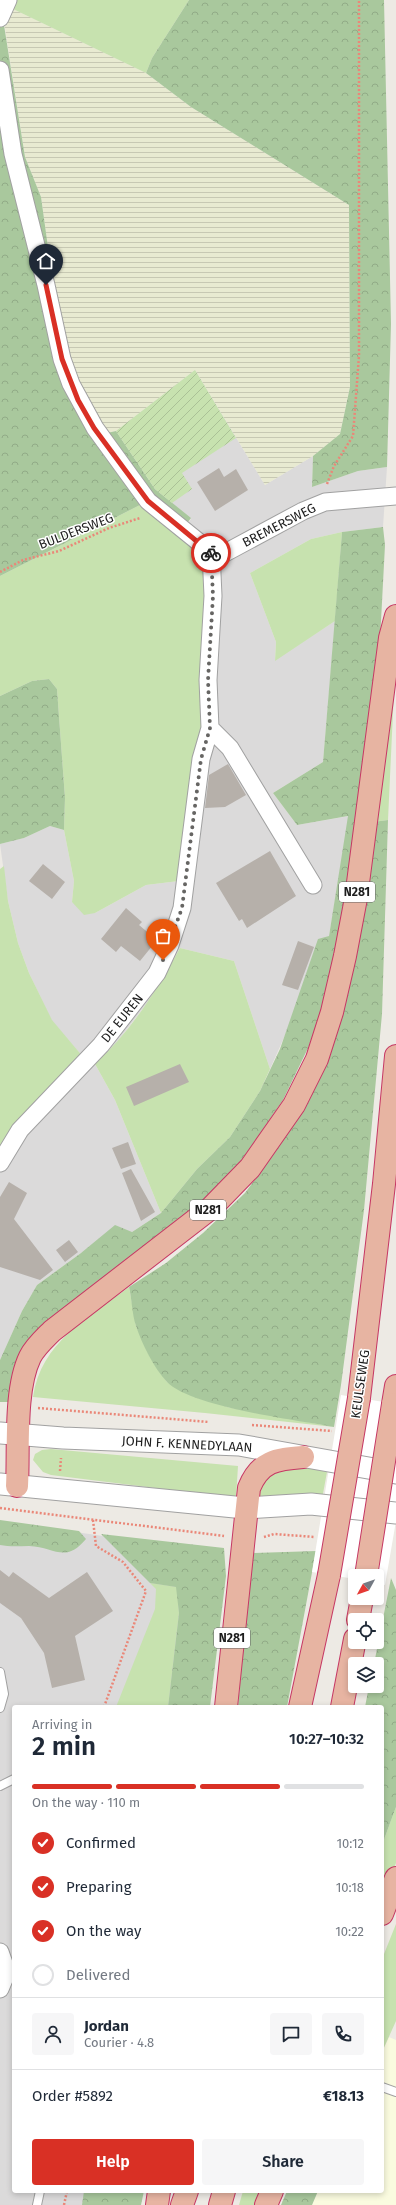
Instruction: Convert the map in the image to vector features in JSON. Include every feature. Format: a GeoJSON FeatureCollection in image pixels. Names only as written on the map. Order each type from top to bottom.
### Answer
{"type":"FeatureCollection","features":[{"type":"Feature","properties":{"kind":"highway","name":"N281"},"geometry":{"type":"LineString","coordinates":[[9,1485],[10,1434],[30,1357],[36,1348],[52,1331],[201,1216],[233,1186],[250,1168],[268,1145],[294,1105],[317,1059],[334,1005],[356,898],[390,645],[396,616]]}},
{"type":"Feature","properties":{"kind":"highway","name":"KEULSEWEG"},"geometry":{"type":"LineString","coordinates":[[300,1705],[329,1575],[359,1398],[384,1184],[396,1056]]}},
{"type":"Feature","properties":{"kind":"highway"},"geometry":{"type":"LineString","coordinates":[[367,1569],[395,1395]]}},
{"type":"Feature","properties":{"kind":"highway","name":"N281"},"geometry":{"type":"LineString","coordinates":[[226,1705],[245,1508],[251,1482],[265,1465],[283,1458],[303,1457]]}},
{"type":"Feature","properties":{"kind":"highway"},"geometry":{"type":"LineString","coordinates":[[342,1705],[353,1649]]}},
{"type":"Feature","properties":{"kind":"highway"},"geometry":{"type":"LineString","coordinates":[[384,1909],[396,1878]]}},
{"type":"Feature","properties":{"kind":"highway"},"geometry":{"type":"LineString","coordinates":[[157,2205],[159,2193]]}},
{"type":"Feature","properties":{"kind":"highway"},"geometry":{"type":"LineString","coordinates":[[182,2205],[186,2193]]}},
{"type":"Feature","properties":{"kind":"highway"},"geometry":{"type":"LineString","coordinates":[[220,2205],[223,2193]]}},
{"type":"Feature","properties":{"kind":"highway"},"geometry":{"type":"LineString","coordinates":[[266,2205],[271,2193]]}},
{"type":"Feature","properties":{"kind":"street"},"geometry":{"type":"LineString","coordinates":[[0,18],[8,0]]}},
{"type":"Feature","properties":{"kind":"street"},"geometry":{"type":"LineString","coordinates":[[0,70],[13,154],[46,285],[62,359],[71,384],[94,428],[148,501],[211,552]]}},
{"type":"Feature","properties":{"kind":"street","name":"BREMERSWEG"},"geometry":{"type":"LineString","coordinates":[[211,552],[225,553],[303,511],[325,502],[396,496]]}},
{"type":"Feature","properties":{"kind":"street","name":"DE EUREN"},"geometry":{"type":"LineString","coordinates":[[0,1163],[20,1130],[61,1085],[101,1045],[138,1000],[156,974],[170,945],[182,908],[201,759],[210,728],[208,680],[213,596],[211,552]]}},
{"type":"Feature","properties":{"kind":"street"},"geometry":{"type":"LineString","coordinates":[[210,728],[230,748],[313,885]]}},
{"type":"Feature","properties":{"kind":"street","name":"JOHN F. KENNEDYLAAN"},"geometry":{"type":"LineString","coordinates":[[10,1434],[63,1438],[239,1444],[396,1473]]}},
{"type":"Feature","properties":{"kind":"street"},"geometry":{"type":"LineString","coordinates":[[9,1485],[245,1508],[311,1504],[396,1513]]}},
{"type":"Feature","properties":{"kind":"street"},"geometry":{"type":"LineString","coordinates":[[0,1952],[10,1972],[0,1988]]}},
{"type":"Feature","properties":{"kind":"lane"},"geometry":{"type":"LineString","coordinates":[[0,1672],[4,1694],[0,1708]]}},
{"type":"Feature","properties":{"kind":"lane"},"geometry":{"type":"LineString","coordinates":[[0,1786],[12,1780]]}},
{"type":"Feature","properties":{"kind":"lane"},"geometry":{"type":"LineString","coordinates":[[384,2088],[396,2092]]}},
{"type":"Feature","properties":{"kind":"lane"},"geometry":{"type":"LineString","coordinates":[[36,2205],[39,2193]]}},
{"type":"Feature","properties":{"kind":"path"},"geometry":{"type":"LineString","coordinates":[[325,502],[325,489],[334,466],[353,436],[359,356],[359,0]]}},
{"type":"Feature","properties":{"kind":"path","name":"BULDERSWEG"},"geometry":{"type":"LineString","coordinates":[[0,572],[23,560],[59,551],[109,528],[159,511]]}},
{"type":"Feature","properties":{"kind":"path"},"geometry":{"type":"LineString","coordinates":[[57,1515],[65,1411]]}},
{"type":"Feature","properties":{"kind":"path"},"geometry":{"type":"LineString","coordinates":[[0,1508],[252,1540],[274,1534],[320,1538]]}},
{"type":"Feature","properties":{"kind":"path"},"geometry":{"type":"LineString","coordinates":[[93,1520],[96,1546],[123,1562],[146,1591],[105,1705]]}},
{"type":"Feature","properties":{"kind":"path"},"geometry":{"type":"LineString","coordinates":[[64,2205],[67,2193]]}},
{"type":"Feature","properties":{"kind":"shaded area"},"geometry":{"type":"Polygon","coordinates":[[[11,8],[146,73],[191,107],[349,205],[350,387],[340,434],[313,456],[265,485],[195,370],[116,431],[107,433],[81,389],[70,360],[51,269],[41,197],[25,157],[4,22],[11,8]]]}},
{"type":"Feature","properties":{"kind":"shaded area"},"geometry":{"type":"Polygon","coordinates":[[[195,370],[265,485],[313,456],[312,487],[358,471],[387,467],[383,527],[342,532],[311,539],[250,573],[276,642],[275,660],[335,621],[323,762],[273,793],[297,825],[349,816],[329,936],[270,1069],[234,961],[180,948],[158,989],[111,1050],[95,1064],[115,1100],[161,1213],[132,1232],[81,1253],[37,1285],[22,1311],[0,1360],[0,1157],[84,1058],[52,1021],[29,973],[18,943],[8,901],[0,844],[24,838],[50,826],[64,830],[74,881],[72,902],[95,913],[146,885],[187,880],[179,534],[191,519],[155,489],[116,431],[195,370]]]}},
{"type":"Feature","properties":{"kind":"shaded area"},"geometry":{"type":"Polygon","coordinates":[[[0,1521],[206,1551],[188,1705],[12,1705],[12,2193],[107,2193],[104,2205],[0,2205],[0,1521]]]}},
{"type":"Feature","properties":{"kind":"shaded area"},"geometry":{"type":"Polygon","coordinates":[[[389,2037],[396,2040],[396,2205],[312,2205],[317,2193],[384,2193],[384,2048],[389,2037]]]}},
{"type":"Feature","properties":{"kind":"green space"},"geometry":{"type":"Polygon","coordinates":[[[0,0],[25,157],[41,197],[51,269],[66,343],[76,377],[107,433],[116,431],[155,489],[191,518],[179,534],[142,504],[0,576],[0,0]]]}},
{"type":"Feature","properties":{"kind":"green space"},"geometry":{"type":"Polygon","coordinates":[[[14,0],[189,0],[152,58],[146,73],[11,8],[14,0]]]}},
{"type":"Feature","properties":{"kind":"green space"},"geometry":{"type":"Polygon","coordinates":[[[189,0],[384,0],[391,324],[387,467],[358,471],[312,487],[313,456],[340,434],[350,387],[349,205],[191,107],[146,73],[152,58],[189,0]]]}},
{"type":"Feature","properties":{"kind":"green space"},"geometry":{"type":"Polygon","coordinates":[[[195,370],[236,438],[182,473],[192,489],[172,503],[155,489],[116,431],[195,370]]]}},
{"type":"Feature","properties":{"kind":"green space"},"geometry":{"type":"Polygon","coordinates":[[[142,504],[201,554],[207,569],[206,654],[199,778],[187,880],[146,885],[95,913],[84,915],[72,902],[74,881],[64,830],[65,798],[57,689],[49,679],[32,681],[0,696],[0,576],[142,504]]]}},
{"type":"Feature","properties":{"kind":"green space"},"geometry":{"type":"Polygon","coordinates":[[[383,527],[385,545],[380,640],[359,809],[330,984],[309,1046],[283,1100],[241,1161],[216,1190],[51,1323],[11,1402],[0,1402],[0,1360],[22,1311],[37,1285],[81,1253],[115,1225],[132,1232],[161,1213],[197,1169],[230,1137],[260,1091],[280,1049],[318,939],[329,936],[348,816],[297,825],[273,793],[323,762],[342,532],[383,527]]]}},
{"type":"Feature","properties":{"kind":"green space"},"geometry":{"type":"Polygon","coordinates":[[[342,532],[335,621],[275,661],[276,642],[250,573],[311,539],[342,532]]]}},
{"type":"Feature","properties":{"kind":"green space"},"geometry":{"type":"Polygon","coordinates":[[[395,669],[388,820],[373,822],[395,669]]]}},
{"type":"Feature","properties":{"kind":"green space"},"geometry":{"type":"Polygon","coordinates":[[[49,679],[57,689],[65,798],[64,830],[50,826],[24,838],[0,844],[0,696],[32,681],[49,679]]]}},
{"type":"Feature","properties":{"kind":"green space"},"geometry":{"type":"Polygon","coordinates":[[[388,820],[382,1014],[364,1210],[334,1427],[246,1411],[198,1399],[180,1391],[167,1382],[162,1376],[145,1348],[135,1321],[129,1287],[166,1263],[203,1233],[245,1193],[276,1151],[306,1099],[373,822],[388,820]]]}},
{"type":"Feature","properties":{"kind":"green space"},"geometry":{"type":"Polygon","coordinates":[[[4,866],[8,901],[18,943],[29,973],[52,1020],[84,1058],[0,1157],[0,869],[4,866]]]}},
{"type":"Feature","properties":{"kind":"green space"},"geometry":{"type":"Polygon","coordinates":[[[180,948],[234,961],[270,1069],[260,1091],[230,1137],[197,1169],[161,1213],[115,1100],[95,1064],[132,1024],[162,979],[180,948]]]}},
{"type":"Feature","properties":{"kind":"green space"},"geometry":{"type":"Polygon","coordinates":[[[129,1287],[136,1326],[153,1362],[167,1382],[227,1407],[334,1427],[33,1397],[38,1378],[46,1361],[56,1346],[83,1321],[129,1287]]]}},
{"type":"Feature","properties":{"kind":"green space"},"geometry":{"type":"Polygon","coordinates":[[[51,1449],[238,1466],[236,1498],[51,1475],[43,1472],[33,1460],[35,1454],[42,1450],[51,1449]]]}},
{"type":"Feature","properties":{"kind":"green space"},"geometry":{"type":"Polygon","coordinates":[[[296,1465],[327,1472],[322,1499],[257,1502],[254,1493],[272,1474],[296,1465]]]}},
{"type":"Feature","properties":{"kind":"green space"},"geometry":{"type":"Polygon","coordinates":[[[0,1520],[79,1531],[86,1539],[79,1547],[72,1551],[66,1552],[29,1546],[0,1545],[0,1520]]]}},
{"type":"Feature","properties":{"kind":"green space"},"geometry":{"type":"Polygon","coordinates":[[[101,1534],[224,1548],[226,1576],[210,1705],[168,1705],[179,1613],[176,1587],[150,1583],[101,1534]]]}},
{"type":"Feature","properties":{"kind":"green space"},"geometry":{"type":"Polygon","coordinates":[[[316,1551],[287,1705],[238,1705],[251,1553],[316,1551]]]}},
{"type":"Feature","properties":{"kind":"green space"},"geometry":{"type":"Polygon","coordinates":[[[391,1578],[396,1590],[396,1807],[384,1840],[384,1705],[365,1705],[368,1693],[384,1693],[384,1657],[375,1657],[377,1649],[384,1649],[384,1613],[391,1578]]]}},
{"type":"Feature","properties":{"kind":"green space"},"geometry":{"type":"Polygon","coordinates":[[[150,1583],[177,1587],[179,1613],[168,1705],[117,1705],[155,1609],[156,1589],[150,1583]]]}},
{"type":"Feature","properties":{"kind":"green space"},"geometry":{"type":"Polygon","coordinates":[[[396,1807],[396,1863],[384,1894],[384,1840],[396,1807]]]}},
{"type":"Feature","properties":{"kind":"green space"},"geometry":{"type":"Polygon","coordinates":[[[396,1924],[396,2021],[384,2048],[384,1954],[396,1924]]]}},
{"type":"Feature","properties":{"kind":"green space"},"geometry":{"type":"Polygon","coordinates":[[[84,2193],[144,2193],[141,2205],[82,2205],[84,2193]]]}},
{"type":"Feature","properties":{"kind":"green space"},"geometry":{"type":"Polygon","coordinates":[[[242,2193],[266,2193],[261,2205],[239,2205],[242,2193]]]}},
{"type":"Feature","properties":{"kind":"green space"},"geometry":{"type":"Polygon","coordinates":[[[286,2193],[317,2193],[312,2205],[281,2205],[286,2193]]]}},
{"type":"Feature","properties":{"kind":"pier"},"geometry":{"type":"Polygon","coordinates":[[[341,1395],[396,1404],[396,1521],[385,1585],[384,1569],[348,1569],[348,1578],[312,1572],[341,1395]]]}},
{"type":"Feature","properties":{"kind":"building"},"geometry":{"type":"Polygon","coordinates":[[[219,468],[224,477],[236,469],[248,490],[215,511],[197,482],[219,468]]]}},
{"type":"Feature","properties":{"kind":"building"},"geometry":{"type":"Polygon","coordinates":[[[228,764],[246,795],[225,807],[205,808],[209,775],[228,764]]]}},
{"type":"Feature","properties":{"kind":"building"},"geometry":{"type":"Polygon","coordinates":[[[270,851],[296,896],[247,928],[242,919],[239,921],[216,883],[270,851]]]}},
{"type":"Feature","properties":{"kind":"building"},"geometry":{"type":"Polygon","coordinates":[[[43,864],[65,882],[52,899],[29,881],[43,864]]]}},
{"type":"Feature","properties":{"kind":"building"},"geometry":{"type":"Polygon","coordinates":[[[126,908],[142,922],[139,925],[157,940],[140,961],[121,946],[116,952],[101,939],[126,908]]]}},
{"type":"Feature","properties":{"kind":"building"},"geometry":{"type":"Polygon","coordinates":[[[298,941],[314,947],[298,990],[282,985],[298,941]]]}},
{"type":"Feature","properties":{"kind":"building"},"geometry":{"type":"Polygon","coordinates":[[[180,1064],[189,1082],[134,1106],[126,1087],[180,1064]]]}},
{"type":"Feature","properties":{"kind":"building"},"geometry":{"type":"Polygon","coordinates":[[[128,1142],[136,1164],[121,1169],[112,1148],[128,1142]]]}},
{"type":"Feature","properties":{"kind":"building"},"geometry":{"type":"Polygon","coordinates":[[[131,1169],[155,1212],[141,1221],[122,1173],[131,1169]]]}},
{"type":"Feature","properties":{"kind":"building"},"geometry":{"type":"Polygon","coordinates":[[[9,1182],[27,1193],[14,1219],[53,1270],[40,1280],[0,1267],[0,1197],[9,1182]]]}},
{"type":"Feature","properties":{"kind":"building"},"geometry":{"type":"Polygon","coordinates":[[[69,1240],[78,1252],[65,1262],[56,1250],[69,1240]]]}},
{"type":"Feature","properties":{"kind":"building"},"geometry":{"type":"Polygon","coordinates":[[[0,1570],[9,1577],[13,1572],[49,1598],[87,1572],[113,1611],[75,1636],[85,1680],[52,1688],[44,1653],[21,1618],[0,1603],[0,1570]]]}},
{"type":"Feature","properties":{"kind":"way so far"},"geometry":{"type":"LineString","coordinates":[[163,960],[170,945],[182,908],[201,759],[210,728],[208,680],[213,596],[211,553]]}},
{"type":"Feature","properties":{"kind":"route"},"geometry":{"type":"LineString","coordinates":[[46,285],[62,359],[78,400],[94,428],[148,501],[211,553]]}}]}
